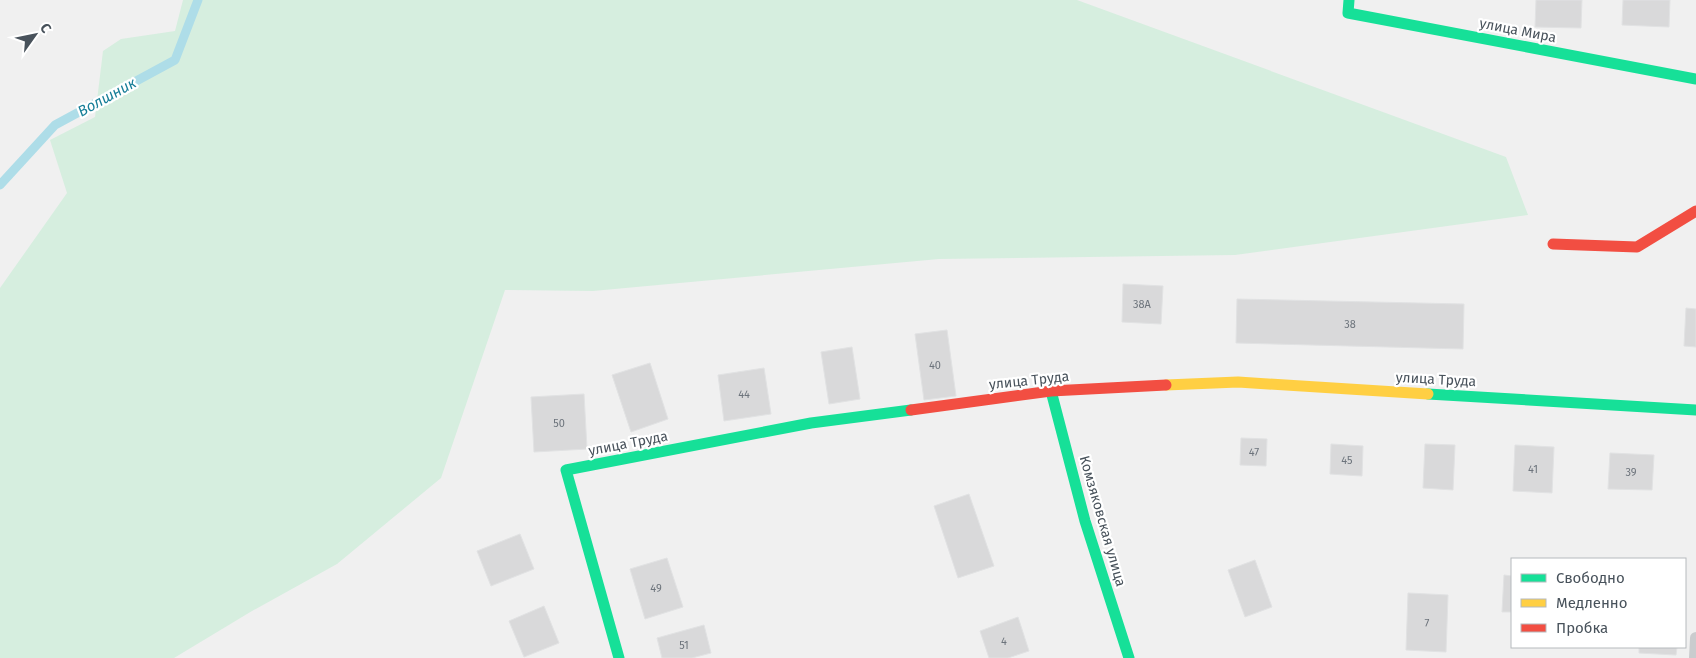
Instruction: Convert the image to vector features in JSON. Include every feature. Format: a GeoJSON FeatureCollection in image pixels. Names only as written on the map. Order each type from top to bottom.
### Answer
{"type":"FeatureCollection","features":[{"type":"Feature","properties":{"kind":"street","name":"улица Мира"},"geometry":{"type":"LineString","coordinates":[[1349,0],[1348,14],[1696,79]]}},
{"type":"Feature","properties":{"kind":"street"},"geometry":{"type":"LineString","coordinates":[[1553,244],[1638,247],[1696,211]]}},
{"type":"Feature","properties":{"kind":"street","name":"улица Труда"},"geometry":{"type":"LineString","coordinates":[[618,658],[566,470],[811,423],[1052,391],[1238,382],[1696,410]]}},
{"type":"Feature","properties":{"kind":"street","name":"Комзяковская улица"},"geometry":{"type":"LineString","coordinates":[[1052,391],[1085,521],[1128,658]]}},
{"type":"Feature","properties":{"kind":"lane"},"geometry":{"type":"LineString","coordinates":[[1695,658],[1696,638]]}},
{"type":"Feature","properties":{"kind":"green space"},"geometry":{"type":"Polygon","coordinates":[[[183,0],[1077,0],[1506,157],[1528,215],[1235,255],[939,259],[593,291],[505,290],[441,478],[337,564],[252,611],[174,658],[0,658],[0,288],[67,193],[50,140],[95,117],[103,51],[121,39],[175,31],[183,0]]]}},
{"type":"Feature","properties":{"kind":"building"},"geometry":{"type":"Polygon","coordinates":[[[1536,0],[1582,0],[1581,28],[1535,27],[1536,0]]]}},
{"type":"Feature","properties":{"kind":"building"},"geometry":{"type":"Polygon","coordinates":[[[1623,0],[1670,0],[1669,27],[1622,25],[1623,0]]]}},
{"type":"Feature","properties":{"kind":"building"},"geometry":{"type":"Polygon","coordinates":[[[1123,284],[1163,286],[1161,324],[1122,322],[1123,284]]]}},
{"type":"Feature","properties":{"kind":"building"},"geometry":{"type":"Polygon","coordinates":[[[1237,299],[1464,304],[1463,349],[1236,343],[1237,299]]]}},
{"type":"Feature","properties":{"kind":"building"},"geometry":{"type":"Polygon","coordinates":[[[1686,308],[1696,309],[1696,347],[1684,346],[1686,308]]]}},
{"type":"Feature","properties":{"kind":"building"},"geometry":{"type":"Polygon","coordinates":[[[947,330],[956,396],[924,400],[915,334],[947,330]]]}},
{"type":"Feature","properties":{"kind":"building"},"geometry":{"type":"Polygon","coordinates":[[[852,347],[860,399],[829,404],[821,352],[852,347]]]}},
{"type":"Feature","properties":{"kind":"building"},"geometry":{"type":"Polygon","coordinates":[[[650,363],[668,419],[631,432],[612,375],[650,363]]]}},
{"type":"Feature","properties":{"kind":"building"},"geometry":{"type":"Polygon","coordinates":[[[764,368],[771,414],[724,421],[718,375],[764,368]]]}},
{"type":"Feature","properties":{"kind":"building"},"geometry":{"type":"Polygon","coordinates":[[[584,394],[587,449],[534,452],[531,397],[584,394]]]}},
{"type":"Feature","properties":{"kind":"building"},"geometry":{"type":"Polygon","coordinates":[[[1241,438],[1267,439],[1266,466],[1240,465],[1241,438]]]}},
{"type":"Feature","properties":{"kind":"building"},"geometry":{"type":"Polygon","coordinates":[[[1331,444],[1363,446],[1362,476],[1330,474],[1331,444]]]}},
{"type":"Feature","properties":{"kind":"building"},"geometry":{"type":"Polygon","coordinates":[[[1425,444],[1455,445],[1453,490],[1423,488],[1425,444]]]}},
{"type":"Feature","properties":{"kind":"building"},"geometry":{"type":"Polygon","coordinates":[[[1515,445],[1554,447],[1552,493],[1513,491],[1515,445]]]}},
{"type":"Feature","properties":{"kind":"building"},"geometry":{"type":"Polygon","coordinates":[[[1610,453],[1654,455],[1652,490],[1608,489],[1610,453]]]}},
{"type":"Feature","properties":{"kind":"building"},"geometry":{"type":"Polygon","coordinates":[[[969,494],[994,566],[958,578],[934,506],[969,494]]]}},
{"type":"Feature","properties":{"kind":"building"},"geometry":{"type":"Polygon","coordinates":[[[520,534],[534,569],[491,586],[477,551],[520,534]]]}},
{"type":"Feature","properties":{"kind":"building"},"geometry":{"type":"Polygon","coordinates":[[[667,558],[683,607],[645,619],[630,569],[667,558]]]}},
{"type":"Feature","properties":{"kind":"building"},"geometry":{"type":"Polygon","coordinates":[[[1255,560],[1272,607],[1245,617],[1228,570],[1255,560]]]}},
{"type":"Feature","properties":{"kind":"building"},"geometry":{"type":"Polygon","coordinates":[[[1504,575],[1511,576],[1511,612],[1502,612],[1504,575]]]}},
{"type":"Feature","properties":{"kind":"building"},"geometry":{"type":"Polygon","coordinates":[[[1408,593],[1448,595],[1446,652],[1406,650],[1408,593]]]}},
{"type":"Feature","properties":{"kind":"building"},"geometry":{"type":"Polygon","coordinates":[[[544,606],[559,643],[524,657],[509,621],[544,606]]]}},
{"type":"Feature","properties":{"kind":"building"},"geometry":{"type":"Polygon","coordinates":[[[1018,617],[1029,651],[1008,658],[989,658],[980,631],[1018,617]]]}},
{"type":"Feature","properties":{"kind":"building"},"geometry":{"type":"Polygon","coordinates":[[[704,625],[711,653],[692,658],[662,658],[657,638],[704,625]]]}},
{"type":"Feature","properties":{"kind":"building"},"geometry":{"type":"Polygon","coordinates":[[[1639,648],[1677,648],[1676,655],[1639,653],[1639,648]]]}},
{"type":"Feature","properties":{"kind":"waterway","name":"Волшник"},"geometry":{"type":"LineString","coordinates":[[0,185],[55,125],[175,60],[198,0]]}},
{"type":"Feature","properties":{"kind":"traffic: fast"},"geometry":{"type":"LineString","coordinates":[[1349,0],[1348,13],[1696,79]]}},
{"type":"Feature","properties":{"kind":"traffic: fast"},"geometry":{"type":"LineString","coordinates":[[1051,391],[1085,521],[1129,658]]}},
{"type":"Feature","properties":{"kind":"traffic: fast"},"geometry":{"type":"LineString","coordinates":[[1428,394],[1696,410]]}},
{"type":"Feature","properties":{"kind":"traffic: fast"},"geometry":{"type":"LineString","coordinates":[[619,658],[566,470],[811,423],[911,410]]}},
{"type":"Feature","properties":{"kind":"traffic: slow"},"geometry":{"type":"LineString","coordinates":[[1166,385],[1238,382],[1428,394]]}},
{"type":"Feature","properties":{"kind":"traffic: jam"},"geometry":{"type":"LineString","coordinates":[[1553,244],[1637,247],[1696,211]]}},
{"type":"Feature","properties":{"kind":"traffic: jam"},"geometry":{"type":"LineString","coordinates":[[911,410],[1051,391],[1166,385]]}}]}
